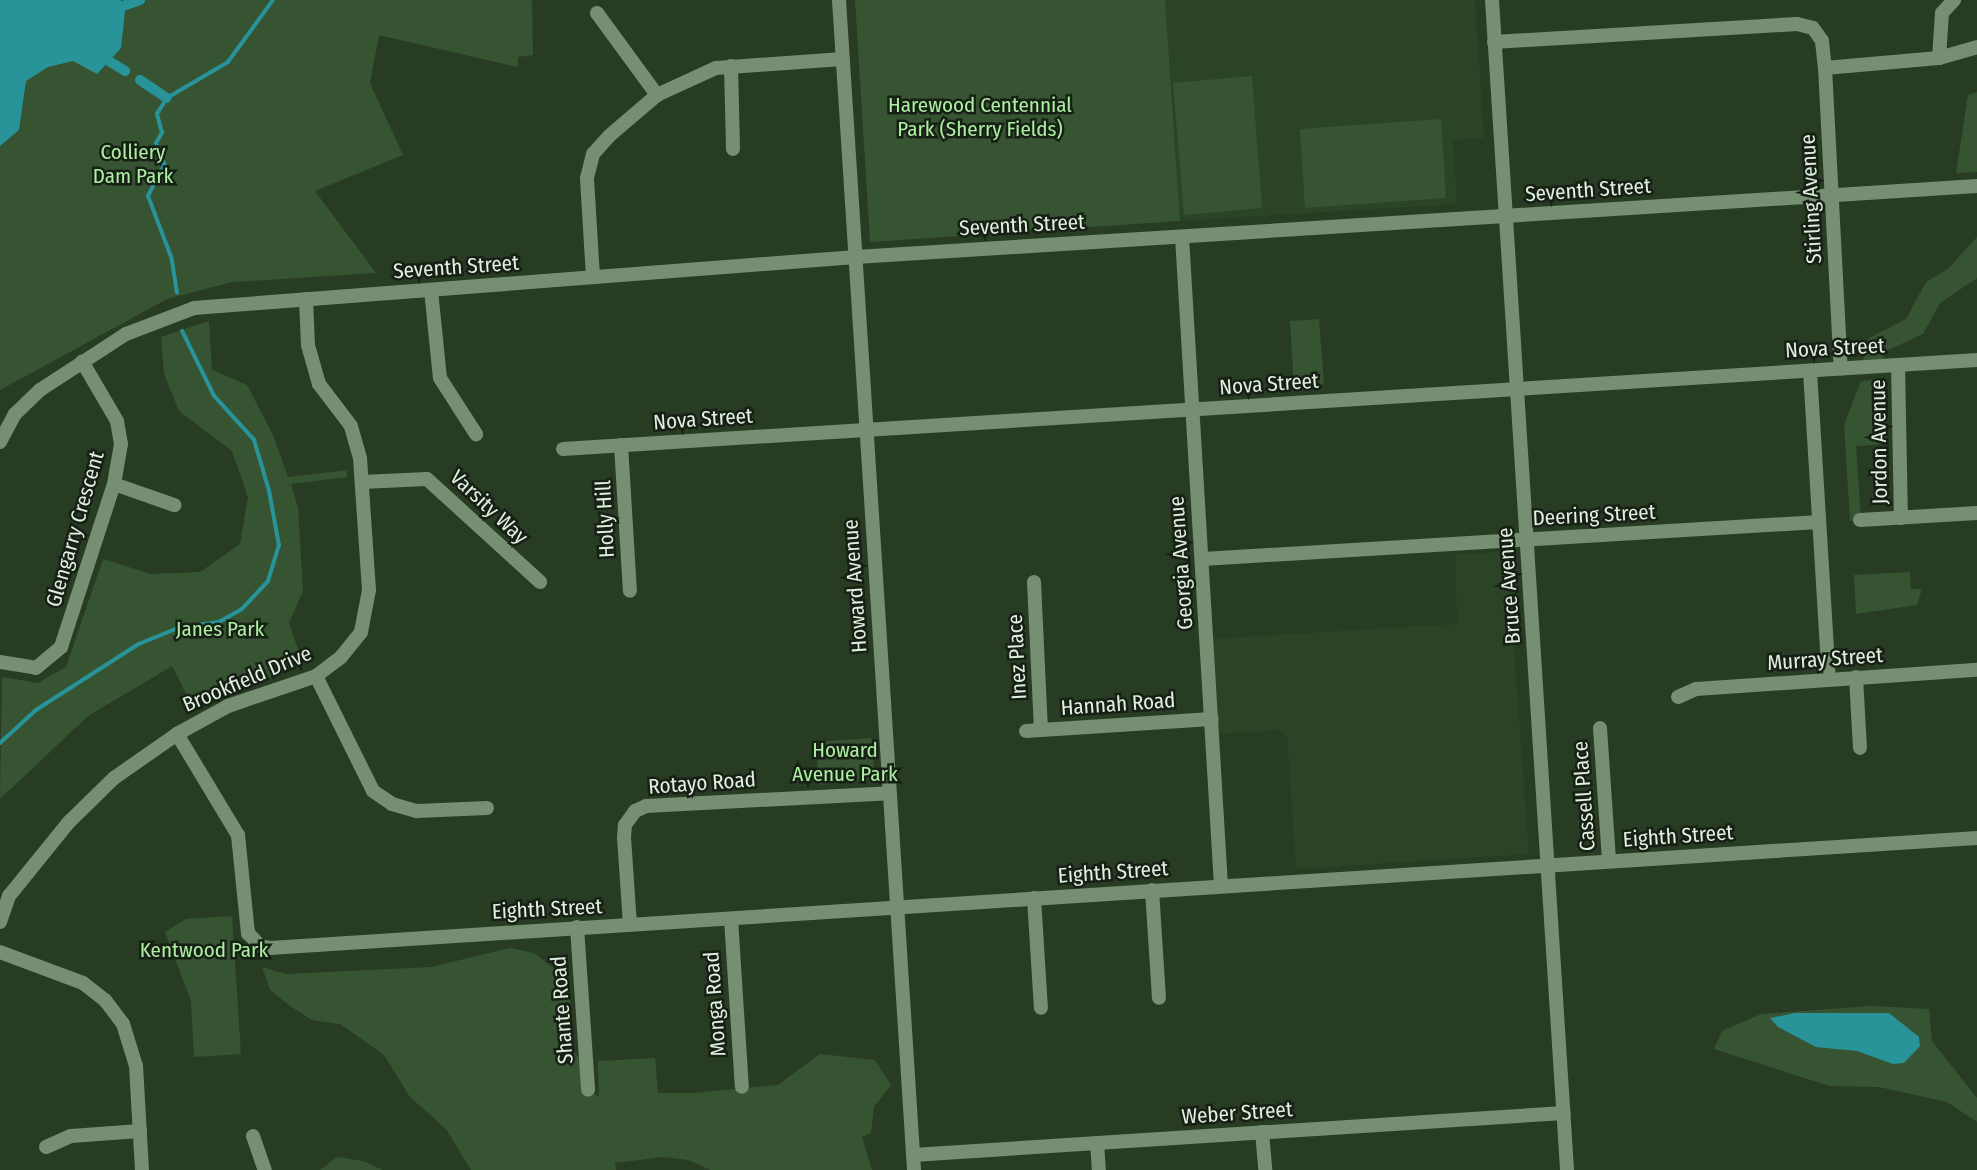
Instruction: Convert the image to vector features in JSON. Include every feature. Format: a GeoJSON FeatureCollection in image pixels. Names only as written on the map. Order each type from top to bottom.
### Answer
{"type":"FeatureCollection","features":[{"type":"Feature","properties":{"kind":"street","name":"Howard Avenue"},"geometry":{"type":"LineString","coordinates":[[839,0],[914,1163]]}},
{"type":"Feature","properties":{"kind":"street","name":"Bruce Avenue"},"geometry":{"type":"LineString","coordinates":[[1492,0],[1567,1170]]}},
{"type":"Feature","properties":{"kind":"street"},"geometry":{"type":"LineString","coordinates":[[1939,58],[1942,13],[1954,0]]}},
{"type":"Feature","properties":{"kind":"street"},"geometry":{"type":"LineString","coordinates":[[597,13],[657,95]]}},
{"type":"Feature","properties":{"kind":"street","name":"Stirling Avenue"},"geometry":{"type":"LineString","coordinates":[[1494,42],[1797,24],[1814,28],[1822,41],[1825,68],[1841,369]]}},
{"type":"Feature","properties":{"kind":"street"},"geometry":{"type":"LineString","coordinates":[[1825,68],[1939,58],[1977,47]]}},
{"type":"Feature","properties":{"kind":"street"},"geometry":{"type":"LineString","coordinates":[[593,277],[587,177],[593,154],[657,95],[716,68],[843,59]]}},
{"type":"Feature","properties":{"kind":"street"},"geometry":{"type":"LineString","coordinates":[[731,66],[733,149]]}},
{"type":"Feature","properties":{"kind":"street","name":"Seventh Street"},"geometry":{"type":"LineString","coordinates":[[0,442],[15,414],[40,390],[126,334],[194,308],[856,257],[1975,186]]}},
{"type":"Feature","properties":{"kind":"street","name":"Georgia Avenue"},"geometry":{"type":"LineString","coordinates":[[1182,236],[1195,409],[1221,886]]}},
{"type":"Feature","properties":{"kind":"street"},"geometry":{"type":"LineString","coordinates":[[431,289],[440,378],[477,434]]}},
{"type":"Feature","properties":{"kind":"street","name":"Brookfield Drive"},"geometry":{"type":"LineString","coordinates":[[0,922],[9,897],[69,822],[114,778],[177,734],[228,706],[316,676],[341,657],[360,632],[369,604],[362,482],[351,426],[319,384],[308,345],[306,299]]}},
{"type":"Feature","properties":{"kind":"street","name":"Nova Street"},"geometry":{"type":"LineString","coordinates":[[563,449],[1977,360]]}},
{"type":"Feature","properties":{"kind":"street","name":"Glengarry Crescent"},"geometry":{"type":"LineString","coordinates":[[0,662],[36,668],[61,647],[114,484],[121,444],[117,421],[82,361]]}},
{"type":"Feature","properties":{"kind":"street","name":"Jordon Avenue"},"geometry":{"type":"LineString","coordinates":[[1898,365],[1901,517]]}},
{"type":"Feature","properties":{"kind":"street"},"geometry":{"type":"LineString","coordinates":[[1810,371],[1829,679]]}},
{"type":"Feature","properties":{"kind":"street","name":"Holly Hill"},"geometry":{"type":"LineString","coordinates":[[621,445],[630,591]]}},
{"type":"Feature","properties":{"kind":"street","name":"Varsity Way"},"geometry":{"type":"LineString","coordinates":[[362,482],[427,479],[540,582]]}},
{"type":"Feature","properties":{"kind":"street"},"geometry":{"type":"LineString","coordinates":[[114,484],[174,505]]}},
{"type":"Feature","properties":{"kind":"street"},"geometry":{"type":"LineString","coordinates":[[1860,520],[1977,513]]}},
{"type":"Feature","properties":{"kind":"street","name":"Deering Street"},"geometry":{"type":"LineString","coordinates":[[1203,559],[1819,522]]}},
{"type":"Feature","properties":{"kind":"street","name":"Inez Place"},"geometry":{"type":"LineString","coordinates":[[1034,582],[1041,730]]}},
{"type":"Feature","properties":{"kind":"street","name":"Murray Street"},"geometry":{"type":"LineString","coordinates":[[1678,697],[1696,689],[1977,670]]}},
{"type":"Feature","properties":{"kind":"street"},"geometry":{"type":"LineString","coordinates":[[316,676],[373,791],[392,804],[417,811],[487,808]]}},
{"type":"Feature","properties":{"kind":"street"},"geometry":{"type":"LineString","coordinates":[[1856,677],[1860,748]]}},
{"type":"Feature","properties":{"kind":"street","name":"Hannah Road"},"geometry":{"type":"LineString","coordinates":[[1026,731],[1212,719]]}},
{"type":"Feature","properties":{"kind":"street","name":"Cassell Place"},"geometry":{"type":"LineString","coordinates":[[1600,728],[1609,861]]}},
{"type":"Feature","properties":{"kind":"street","name":"Eighth Street"},"geometry":{"type":"LineString","coordinates":[[177,734],[239,835],[248,933],[253,940],[270,947],[1977,838]]}},
{"type":"Feature","properties":{"kind":"street","name":"Rotayo Road"},"geometry":{"type":"LineString","coordinates":[[630,925],[624,838],[625,825],[635,811],[646,806],[891,793]]}},
{"type":"Feature","properties":{"kind":"street"},"geometry":{"type":"LineString","coordinates":[[1152,890],[1158,998]]}},
{"type":"Feature","properties":{"kind":"street"},"geometry":{"type":"LineString","coordinates":[[1034,898],[1041,1008]]}},
{"type":"Feature","properties":{"kind":"street","name":"Monga Road"},"geometry":{"type":"LineString","coordinates":[[731,919],[742,1087]]}},
{"type":"Feature","properties":{"kind":"street","name":"Shante Road"},"geometry":{"type":"LineString","coordinates":[[577,927],[588,1090]]}},
{"type":"Feature","properties":{"kind":"street"},"geometry":{"type":"LineString","coordinates":[[0,952],[83,983],[105,1000],[122,1024],[131,1046],[142,1170]]}},
{"type":"Feature","properties":{"kind":"street","name":"Weber Street"},"geometry":{"type":"LineString","coordinates":[[914,1163],[1097,1143],[1564,1113]]}},
{"type":"Feature","properties":{"kind":"street"},"geometry":{"type":"LineString","coordinates":[[46,1147],[71,1136],[140,1131]]}},
{"type":"Feature","properties":{"kind":"street"},"geometry":{"type":"LineString","coordinates":[[1262,1132],[1265,1170]]}},
{"type":"Feature","properties":{"kind":"street"},"geometry":{"type":"LineString","coordinates":[[253,1136],[265,1170]]}},
{"type":"Feature","properties":{"kind":"street"},"geometry":{"type":"LineString","coordinates":[[1097,1143],[1099,1170]]}},
{"type":"Feature","properties":{"kind":"shaded area"},"geometry":{"type":"Polygon","coordinates":[[[1165,0],[1475,0],[1484,138],[1453,140],[1457,204],[1180,221],[1165,0]]]}},
{"type":"Feature","properties":{"kind":"shaded area"},"geometry":{"type":"Polygon","coordinates":[[[1507,552],[1529,854],[1296,869],[1287,737],[1279,730],[1216,734],[1210,639],[1457,624],[1455,554],[1507,552]]]}},
{"type":"Feature","properties":{"kind":"green space","name":"Colliery Dam Park"},"geometry":{"type":"Polygon","coordinates":[[[0,0],[532,0],[533,55],[518,57],[518,67],[379,35],[370,83],[403,155],[315,191],[376,273],[232,282],[167,299],[0,390],[0,0]]]}},
{"type":"Feature","properties":{"kind":"green space","name":"Harewood Centennial Park (Sherry Fields)"},"geometry":{"type":"Polygon","coordinates":[[[855,0],[1165,0],[1180,221],[870,242],[855,0]]]}},
{"type":"Feature","properties":{"kind":"green space"},"geometry":{"type":"Polygon","coordinates":[[[1252,76],[1262,208],[1184,215],[1173,83],[1252,76]]]}},
{"type":"Feature","properties":{"kind":"green space"},"geometry":{"type":"Polygon","coordinates":[[[1977,92],[1977,172],[1956,173],[1968,95],[1977,92]]]}},
{"type":"Feature","properties":{"kind":"green space"},"geometry":{"type":"Polygon","coordinates":[[[1441,119],[1446,198],[1305,208],[1300,129],[1441,119]]]}},
{"type":"Feature","properties":{"kind":"green space"},"geometry":{"type":"Polygon","coordinates":[[[1977,237],[1977,278],[1940,303],[1923,334],[1884,352],[1882,364],[1862,365],[1869,338],[1906,319],[1926,282],[1948,269],[1977,237]]]}},
{"type":"Feature","properties":{"kind":"green space"},"geometry":{"type":"Polygon","coordinates":[[[1319,319],[1324,384],[1294,386],[1290,321],[1319,319]]]}},
{"type":"Feature","properties":{"kind":"green space","name":"Janes Park"},"geometry":{"type":"Polygon","coordinates":[[[209,321],[212,370],[247,385],[273,435],[288,477],[347,470],[347,477],[291,484],[298,508],[303,591],[289,623],[303,664],[193,707],[172,666],[88,716],[0,799],[2,677],[38,683],[66,667],[103,559],[151,574],[200,572],[240,544],[248,497],[232,451],[179,411],[164,374],[161,337],[209,321]]]}},
{"type":"Feature","properties":{"kind":"green space"},"geometry":{"type":"Polygon","coordinates":[[[1886,379],[1887,444],[1856,446],[1861,520],[1850,521],[1844,425],[1861,381],[1886,379]]]}},
{"type":"Feature","properties":{"kind":"green space"},"geometry":{"type":"Polygon","coordinates":[[[1910,572],[1911,589],[1922,589],[1917,605],[1856,614],[1854,575],[1910,572]]]}},
{"type":"Feature","properties":{"kind":"green space","name":"Howard Avenue Park"},"geometry":{"type":"Polygon","coordinates":[[[872,738],[874,772],[870,780],[819,785],[816,742],[872,738]]]}},
{"type":"Feature","properties":{"kind":"green space","name":"Kentwood Park"},"geometry":{"type":"Polygon","coordinates":[[[232,916],[241,1054],[194,1057],[191,1001],[165,932],[186,919],[232,916]]]}},
{"type":"Feature","properties":{"kind":"green space"},"geometry":{"type":"Polygon","coordinates":[[[510,948],[534,953],[556,970],[570,992],[570,1043],[583,1066],[588,1090],[599,1097],[598,1061],[655,1058],[658,1093],[694,1093],[778,1085],[820,1054],[875,1060],[891,1085],[874,1107],[871,1133],[862,1137],[872,1170],[711,1170],[688,1160],[663,1157],[615,1163],[616,1170],[471,1170],[446,1129],[410,1097],[384,1055],[340,1024],[312,1020],[290,1006],[270,990],[262,967],[286,974],[431,967],[510,948]]]}},
{"type":"Feature","properties":{"kind":"green space"},"geometry":{"type":"Polygon","coordinates":[[[1871,1006],[1929,1009],[1932,1041],[1977,1098],[1977,1122],[1947,1102],[1879,1087],[1829,1086],[1714,1049],[1722,1031],[1761,1014],[1871,1006]]]}},
{"type":"Feature","properties":{"kind":"green space"},"geometry":{"type":"Polygon","coordinates":[[[337,1157],[363,1161],[383,1170],[320,1170],[337,1157]]]}},
{"type":"Feature","properties":{"kind":"water"},"geometry":{"type":"Polygon","coordinates":[[[0,0],[121,0],[125,11],[121,48],[97,74],[73,61],[48,67],[26,81],[19,130],[0,146],[0,0]]]}},
{"type":"Feature","properties":{"kind":"water"},"geometry":{"type":"Polygon","coordinates":[[[1795,1013],[1889,1013],[1919,1037],[1920,1046],[1904,1063],[1893,1064],[1857,1051],[1816,1047],[1778,1027],[1770,1018],[1795,1013]]]}},
{"type":"Feature","properties":{"kind":"waterway"},"geometry":{"type":"LineString","coordinates":[[123,6],[140,0]]}},
{"type":"Feature","properties":{"kind":"waterway"},"geometry":{"type":"LineString","coordinates":[[177,293],[171,257],[148,196],[164,164],[156,143],[162,133],[157,114],[167,98],[228,62],[273,0]]}},
{"type":"Feature","properties":{"kind":"waterway"},"geometry":{"type":"LineString","coordinates":[[109,61],[125,71]]}},
{"type":"Feature","properties":{"kind":"waterway"},"geometry":{"type":"LineString","coordinates":[[140,80],[167,98]]}},
{"type":"Feature","properties":{"kind":"waterway"},"geometry":{"type":"LineString","coordinates":[[0,743],[36,710],[139,644],[178,628],[219,622],[242,609],[268,581],[279,546],[269,491],[254,440],[214,396],[182,331]]}}]}
